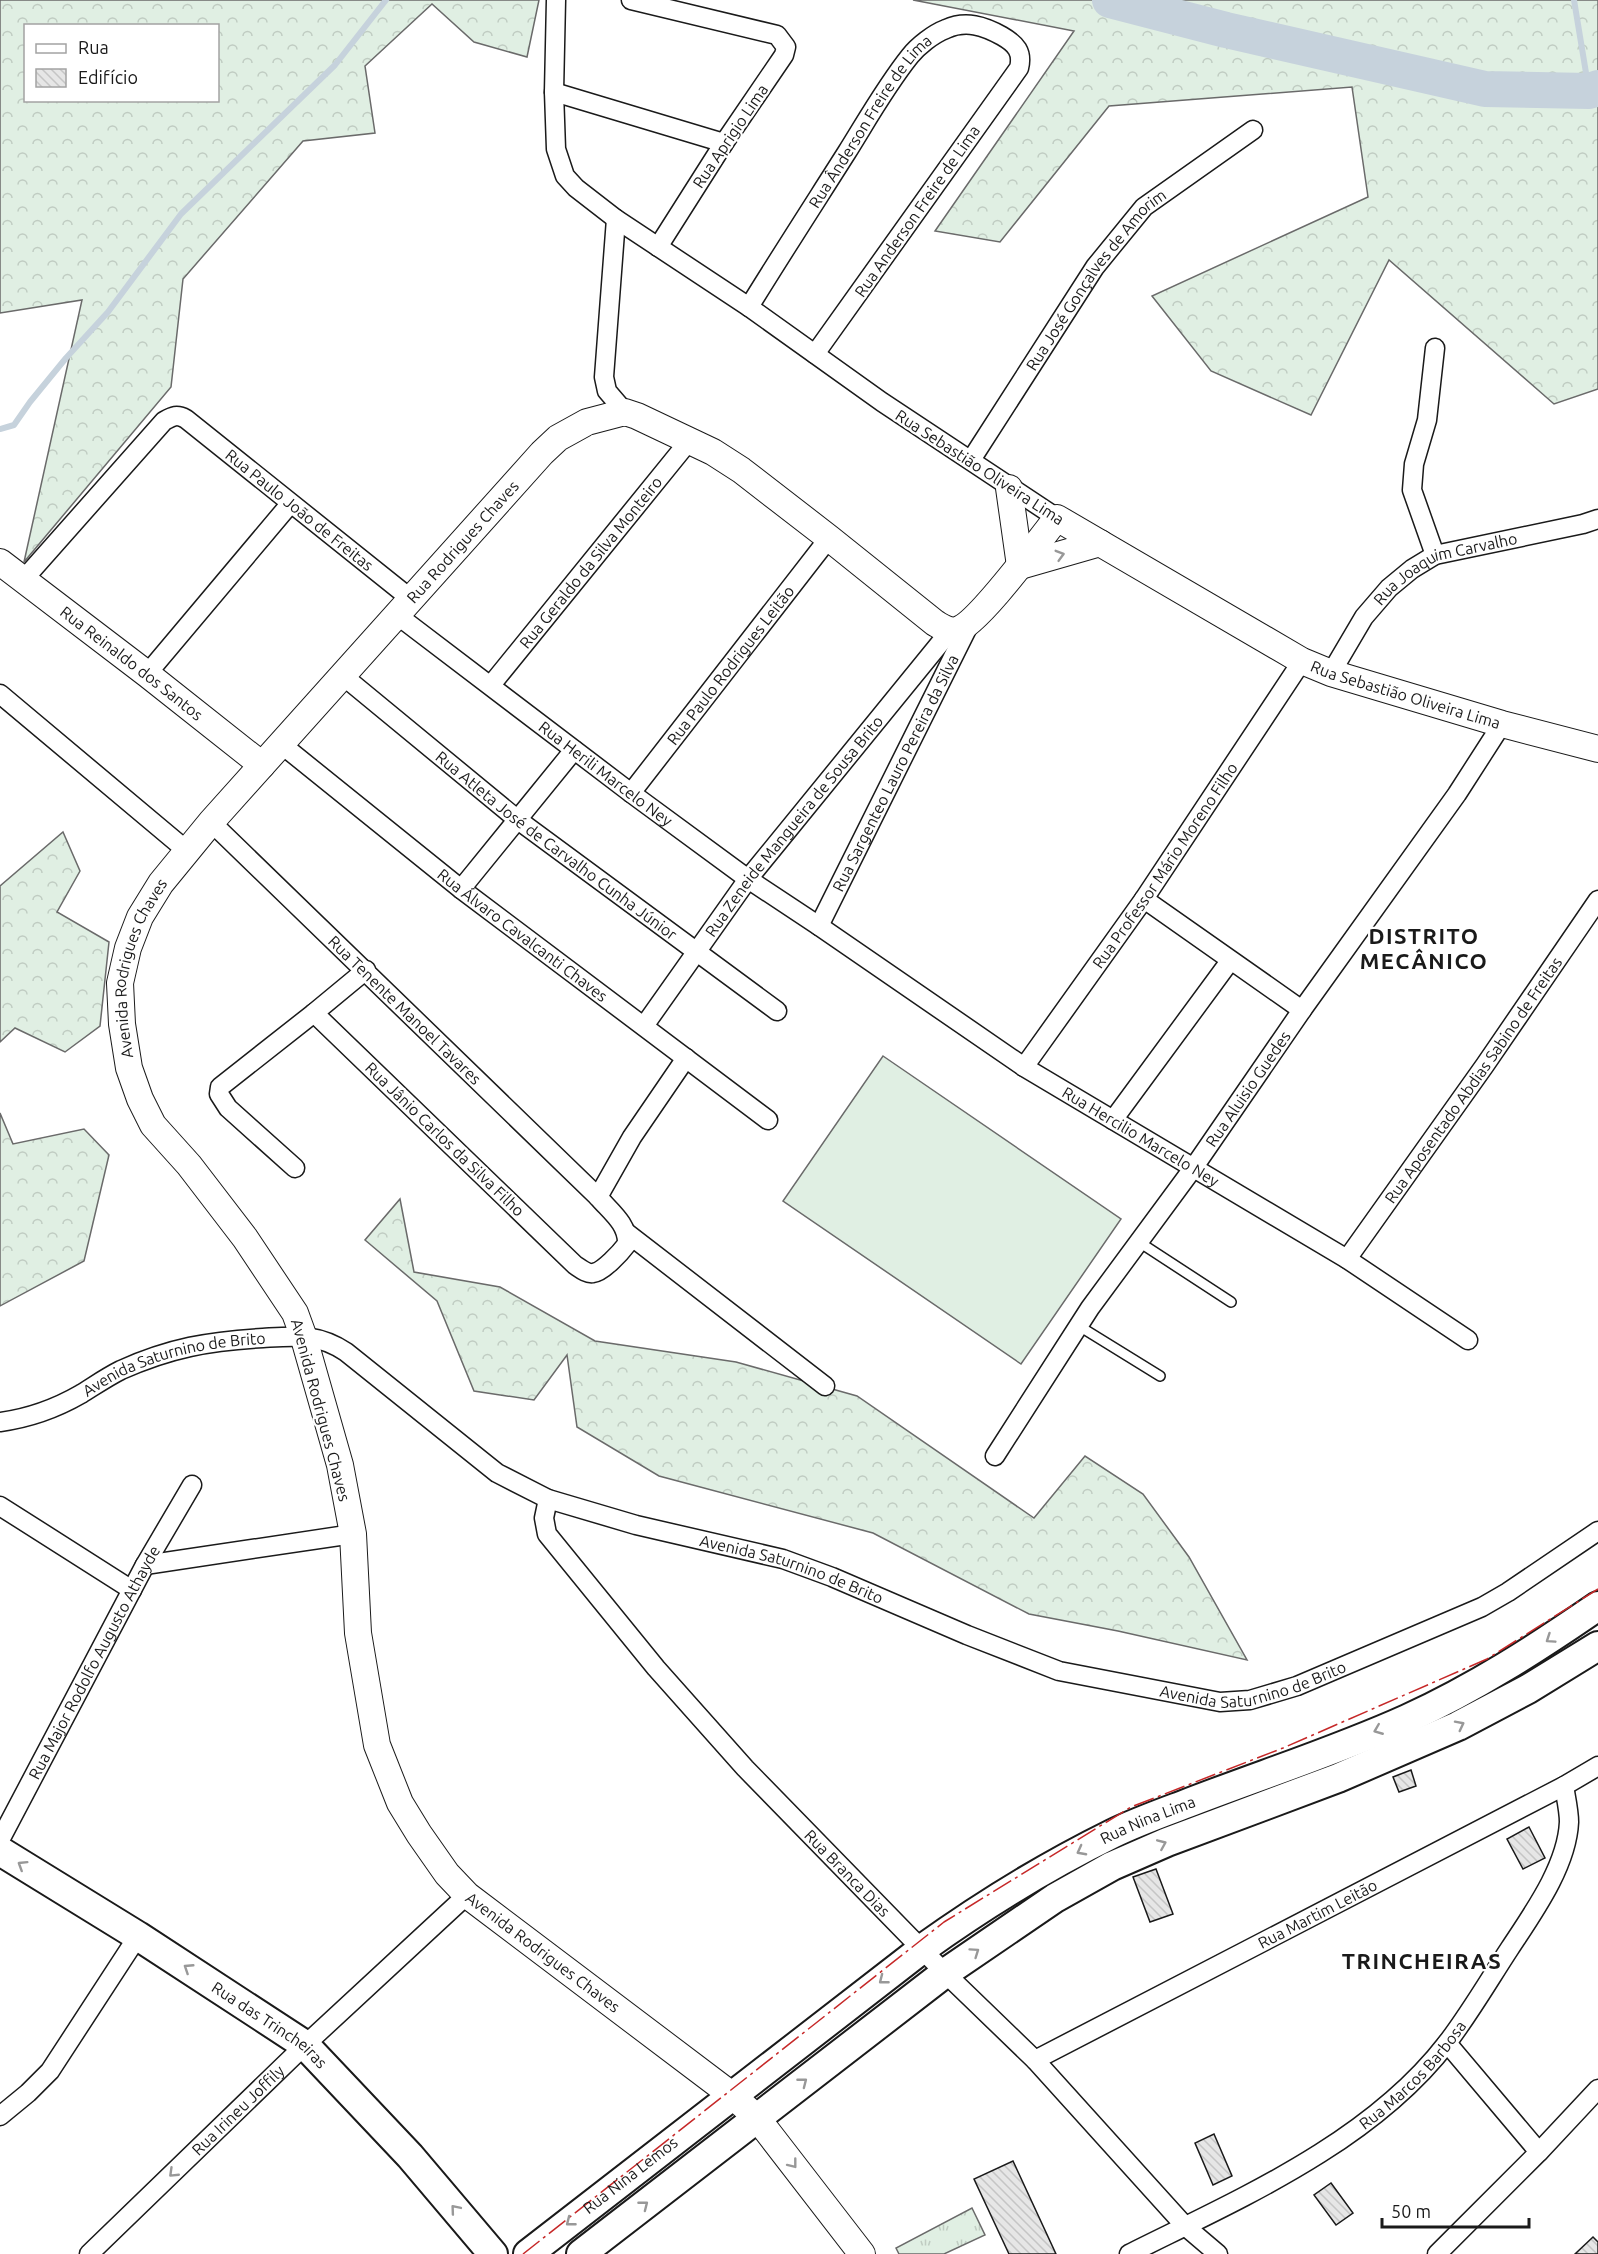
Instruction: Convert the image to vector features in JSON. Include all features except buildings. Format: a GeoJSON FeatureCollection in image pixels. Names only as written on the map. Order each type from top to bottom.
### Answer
{"type":"FeatureCollection","features":[{"type":"Feature","properties":{"kind":"main road","name":"Rua Nina Lima"},"geometry":{"type":"LineString","coordinates":[[733,2096],[922,1949],[978,1909],[1113,1833],[1406,1719],[1508,1666],[1598,1606]]}},
{"type":"Feature","properties":{"kind":"main road","name":"Rua Nina Lima"},"geometry":{"type":"LineString","coordinates":[[757,2118],[945,1973],[1055,1898],[1112,1866],[1167,1842],[1401,1752],[1458,1726],[1518,1694],[1598,1646]]}},
{"type":"Feature","properties":{"kind":"main road","name":"Rua das Trincheiras"},"geometry":{"type":"LineString","coordinates":[[0,1851],[138,1936],[305,2045],[410,2156],[493,2254]]}},
{"type":"Feature","properties":{"kind":"main road","name":"Rua Nina Lemos"},"geometry":{"type":"LineString","coordinates":[[528,2254],[733,2096]]}},
{"type":"Feature","properties":{"kind":"main road","name":"Rua Nina Lemos"},"geometry":{"type":"LineString","coordinates":[[581,2254],[757,2118]]}},
{"type":"Feature","properties":{"kind":"street","name":"Rua Sebastião Oliveira Lima"},"geometry":{"type":"LineString","coordinates":[[556,0],[554,92],[556,149],[565,176],[576,188],[616,219],[749,307],[882,402],[971,460],[1009,488],[1302,661],[1331,674],[1502,724],[1598,749]]}},
{"type":"Feature","properties":{"kind":"street","name":"Rua Aprigio Lima"},"geometry":{"type":"LineString","coordinates":[[631,0],[777,35],[786,47],[784,55],[724,143],[658,247]]}},
{"type":"Feature","properties":{"kind":"street","name":"Rua Ânderson Freire de Lima"},"geometry":{"type":"LineString","coordinates":[[749,307],[911,54],[934,35],[948,28],[979,24],[1009,40],[1018,49],[1022,57],[1019,68]]}},
{"type":"Feature","properties":{"kind":"street","name":"Rua Anderson Freire de Lima"},"geometry":{"type":"LineString","coordinates":[[815,354],[1019,68]]}},
{"type":"Feature","properties":{"kind":"street"},"geometry":{"type":"LineString","coordinates":[[554,92],[724,143]]}},
{"type":"Feature","properties":{"kind":"street","name":"Rua José Gonçalves de Amorim"},"geometry":{"type":"LineString","coordinates":[[971,460],[1095,267],[1144,207],[1253,130]]}},
{"type":"Feature","properties":{"kind":"street"},"geometry":{"type":"LineString","coordinates":[[616,219],[604,378],[607,391],[625,412],[713,452],[741,470],[935,623],[960,626],[1020,566],[1057,518]]}},
{"type":"Feature","properties":{"kind":"street"},"geometry":{"type":"LineString","coordinates":[[1435,555],[1412,490],[1414,464],[1427,420],[1436,348]]}},
{"type":"Feature","properties":{"kind":"street","name":"Rua Rodrigues Chaves"},"geometry":{"type":"LineString","coordinates":[[186,850],[542,453],[558,438],[587,422],[625,412]]}},
{"type":"Feature","properties":{"kind":"street","name":"Rua Paulo João de Freitas"},"geometry":{"type":"LineString","coordinates":[[24,579],[164,421],[179,415],[290,504],[404,607]]}},
{"type":"Feature","properties":{"kind":"street","name":"Rua Geraldo da Silva Monteiro"},"geometry":{"type":"LineString","coordinates":[[491,685],[689,441]]}},
{"type":"Feature","properties":{"kind":"street"},"geometry":{"type":"LineString","coordinates":[[1009,488],[1020,566]]}},
{"type":"Feature","properties":{"kind":"street"},"geometry":{"type":"LineString","coordinates":[[147,674],[290,504]]}},
{"type":"Feature","properties":{"kind":"street","name":"Rua Joaquim Carvalho"},"geometry":{"type":"LineString","coordinates":[[1331,674],[1364,617],[1383,595],[1412,569],[1435,555],[1593,525]]}},
{"type":"Feature","properties":{"kind":"street","name":"Rua Paulo Rodrigues Leitão"},"geometry":{"type":"LineString","coordinates":[[631,794],[829,538]]}},
{"type":"Feature","properties":{"kind":"street"},"geometry":{"type":"LineString","coordinates":[[1020,566],[1100,543]]}},
{"type":"Feature","properties":{"kind":"street","name":"Rua Reinaldo dos Santos"},"geometry":{"type":"LineString","coordinates":[[0,562],[262,765]]}},
{"type":"Feature","properties":{"kind":"street","name":"Rua Herili Marcelo Ney"},"geometry":{"type":"LineString","coordinates":[[404,607],[491,685],[631,794],[748,879],[819,926]]}},
{"type":"Feature","properties":{"kind":"street","name":"Rua Zeneide Mangueira de Sousa Brito"},"geometry":{"type":"LineString","coordinates":[[644,1026],[748,879],[960,626]]}},
{"type":"Feature","properties":{"kind":"street","name":"Rua Sargenteo Lauro Pereira da Silva"},"geometry":{"type":"LineString","coordinates":[[819,926],[960,626]]}},
{"type":"Feature","properties":{"kind":"street","name":"Rua Professor Mário Moreno Filho"},"geometry":{"type":"LineString","coordinates":[[1024,1067],[1144,899],[1302,661]]}},
{"type":"Feature","properties":{"kind":"street","name":"Rua Atleta José de Carvalho Cunha Júnior"},"geometry":{"type":"LineString","coordinates":[[342,675],[518,820],[777,1011]]}},
{"type":"Feature","properties":{"kind":"street"},"geometry":{"type":"LineString","coordinates":[[0,694],[186,850]]}},
{"type":"Feature","properties":{"kind":"street","name":"Rua Aluisio Guedes"},"geometry":{"type":"LineString","coordinates":[[995,1456],[1079,1326],[1457,794],[1502,724]]}},
{"type":"Feature","properties":{"kind":"street","name":"Rua Álvaro Cavalcanti Chaves"},"geometry":{"type":"LineString","coordinates":[[281,744],[461,889],[768,1120]]}},
{"type":"Feature","properties":{"kind":"street"},"geometry":{"type":"LineString","coordinates":[[461,889],[574,750]]}},
{"type":"Feature","properties":{"kind":"street","name":"Rua Tenente Manoel Tavares"},"geometry":{"type":"LineString","coordinates":[[211,822],[598,1197],[623,1224],[627,1233]]}},
{"type":"Feature","properties":{"kind":"street","name":"Avenida Rodrigues Chaves"},"geometry":{"type":"LineString","coordinates":[[186,850],[161,883],[140,917],[128,948],[120,983],[122,1024],[129,1068],[140,1099],[153,1125],[189,1165],[245,1238],[295,1313],[340,1465],[353,1534],[358,1633],[377,1745],[404,1810],[447,1874],[467,1895],[733,2096],[757,2118]]}},
{"type":"Feature","properties":{"kind":"street"},"geometry":{"type":"LineString","coordinates":[[1144,899],[1302,1010]]}},
{"type":"Feature","properties":{"kind":"street","name":"Rua Aposentado Abdias Sabino de Freitas"},"geometry":{"type":"LineString","coordinates":[[1347,1259],[1492,1055],[1598,900]]}},
{"type":"Feature","properties":{"kind":"street","name":"Rua Hercilio Marcelo Ney"},"geometry":{"type":"LineString","coordinates":[[819,926],[1024,1067],[1347,1259],[1468,1340]]}},
{"type":"Feature","properties":{"kind":"street"},"geometry":{"type":"LineString","coordinates":[[1113,1120],[1230,961]]}},
{"type":"Feature","properties":{"kind":"street"},"geometry":{"type":"LineString","coordinates":[[295,1168],[228,1108],[219,1094],[220,1087],[366,970]]}},
{"type":"Feature","properties":{"kind":"street","name":"Rua Jânio Carlos da Silva Filho"},"geometry":{"type":"LineString","coordinates":[[314,1013],[575,1265],[585,1272],[593,1274],[599,1271],[627,1244],[627,1233]]}},
{"type":"Feature","properties":{"kind":"street"},"geometry":{"type":"LineString","coordinates":[[598,1197],[632,1137],[686,1058]]}},
{"type":"Feature","properties":{"kind":"street"},"geometry":{"type":"LineString","coordinates":[[627,1233],[825,1386]]}},
{"type":"Feature","properties":{"kind":"street","name":"Avenida Saturnino de Brito"},"geometry":{"type":"LineString","coordinates":[[0,1422],[40,1414],[118,1371],[184,1347],[224,1340],[303,1335],[331,1342],[346,1352],[497,1473],[548,1499],[636,1525],[783,1559],[1059,1671],[1220,1702],[1250,1700],[1297,1686],[1482,1607],[1598,1531]]}},
{"type":"Feature","properties":{"kind":"street","name":"Rua Major Rodolfo Augusto Athayde"},"geometry":{"type":"LineString","coordinates":[[0,1840],[145,1565],[192,1485]]}},
{"type":"Feature","properties":{"kind":"street","name":"Rua Branca Dias"},"geometry":{"type":"LineString","coordinates":[[548,1499],[544,1518],[547,1534],[656,1668],[745,1768],[945,1973],[1035,2060],[1185,2226],[1218,2254]]}},
{"type":"Feature","properties":{"kind":"street"},"geometry":{"type":"LineString","coordinates":[[0,1506],[132,1590]]}},
{"type":"Feature","properties":{"kind":"street"},"geometry":{"type":"LineString","coordinates":[[145,1565],[353,1534]]}},
{"type":"Feature","properties":{"kind":"street","name":"Rua Martim Leitão"},"geometry":{"type":"LineString","coordinates":[[1035,2060],[1564,1786],[1598,1766]]}},
{"type":"Feature","properties":{"kind":"street","name":"Rua Marcos Barbosa"},"geometry":{"type":"LineString","coordinates":[[1129,2254],[1286,2173],[1336,2143],[1378,2112],[1414,2079],[1447,2043],[1537,1908],[1567,1839],[1569,1820],[1564,1786]]}},
{"type":"Feature","properties":{"kind":"street","name":"Rua Irineu Joffily"},"geometry":{"type":"LineString","coordinates":[[89,2254],[305,2045],[467,1895]]}},
{"type":"Feature","properties":{"kind":"street"},"geometry":{"type":"LineString","coordinates":[[0,2116],[50,2071],[138,1936]]}},
{"type":"Feature","properties":{"kind":"street"},"geometry":{"type":"LineString","coordinates":[[1447,2043],[1539,2152]]}},
{"type":"Feature","properties":{"kind":"street"},"geometry":{"type":"LineString","coordinates":[[1437,2254],[1598,2089]]}},
{"type":"Feature","properties":{"kind":"street"},"geometry":{"type":"LineString","coordinates":[[757,2118],[862,2254]]}},
{"type":"Feature","properties":{"kind":"lane"},"geometry":{"type":"LineString","coordinates":[[1139,1242],[1231,1302]]}},
{"type":"Feature","properties":{"kind":"lane"},"geometry":{"type":"LineString","coordinates":[[1079,1326],[1160,1376]]}},
{"type":"Feature","properties":{"kind":"green space"},"geometry":{"type":"Polygon","coordinates":[[[0,0],[539,0],[527,57],[474,42],[432,4],[365,66],[375,133],[303,141],[183,279],[171,387],[24,562],[82,300],[0,313],[0,0]]]}},
{"type":"Feature","properties":{"kind":"green space"},"geometry":{"type":"Polygon","coordinates":[[[913,0],[1598,0],[1598,389],[1554,404],[1389,260],[1311,415],[1211,371],[1152,296],[1368,197],[1352,87],[1109,106],[1000,242],[935,231],[1074,31],[913,0]]]}},
{"type":"Feature","properties":{"kind":"green space"},"geometry":{"type":"Polygon","coordinates":[[[63,832],[80,871],[57,912],[109,942],[100,1026],[65,1052],[15,1028],[0,1042],[0,886],[63,832]]]}},
{"type":"Feature","properties":{"kind":"green space"},"geometry":{"type":"Polygon","coordinates":[[[883,1056],[1121,1219],[1021,1364],[783,1201],[883,1056]]]}},
{"type":"Feature","properties":{"kind":"green space"},"geometry":{"type":"Polygon","coordinates":[[[0,1113],[13,1144],[84,1129],[109,1155],[84,1261],[0,1306],[0,1113]]]}},
{"type":"Feature","properties":{"kind":"green space"},"geometry":{"type":"Polygon","coordinates":[[[400,1199],[414,1272],[500,1287],[595,1341],[736,1362],[857,1396],[1034,1518],[1085,1456],[1143,1494],[1189,1557],[1247,1660],[1029,1614],[873,1533],[659,1476],[577,1427],[567,1355],[534,1400],[474,1391],[437,1301],[365,1240],[400,1199]]]}},
{"type":"Feature","properties":{"kind":"green space"},"geometry":{"type":"Polygon","coordinates":[[[972,2208],[985,2235],[944,2254],[899,2254],[896,2248],[972,2208]]]}},
{"type":"Feature","properties":{"kind":"waterway"},"geometry":{"type":"LineString","coordinates":[[0,429],[14,425],[66,358],[108,312],[181,214],[335,65],[386,0]]}},
{"type":"Feature","properties":{"kind":"waterway"},"geometry":{"type":"LineString","coordinates":[[1110,0],[1226,30],[1485,89],[1589,91],[1598,88]]}},
{"type":"Feature","properties":{"kind":"waterway"},"geometry":{"type":"LineString","coordinates":[[1574,0],[1589,91]]}},
{"type":"Feature","properties":{"kind":"power"},"geometry":{"type":"LineString","coordinates":[[523,2254],[944,1922],[1131,1807],[1283,1748],[1487,1659],[1598,1589]]}},
{"type":"Feature","properties":{"kind":"district","name":"DISTRITO MECÂNICO"},"geometry":{"type":"Point","coordinates":[1424,948]}},
{"type":"Feature","properties":{"kind":"district","name":"TRINCHEIRAS"},"geometry":{"type":"Point","coordinates":[1422,1960]}}]}
